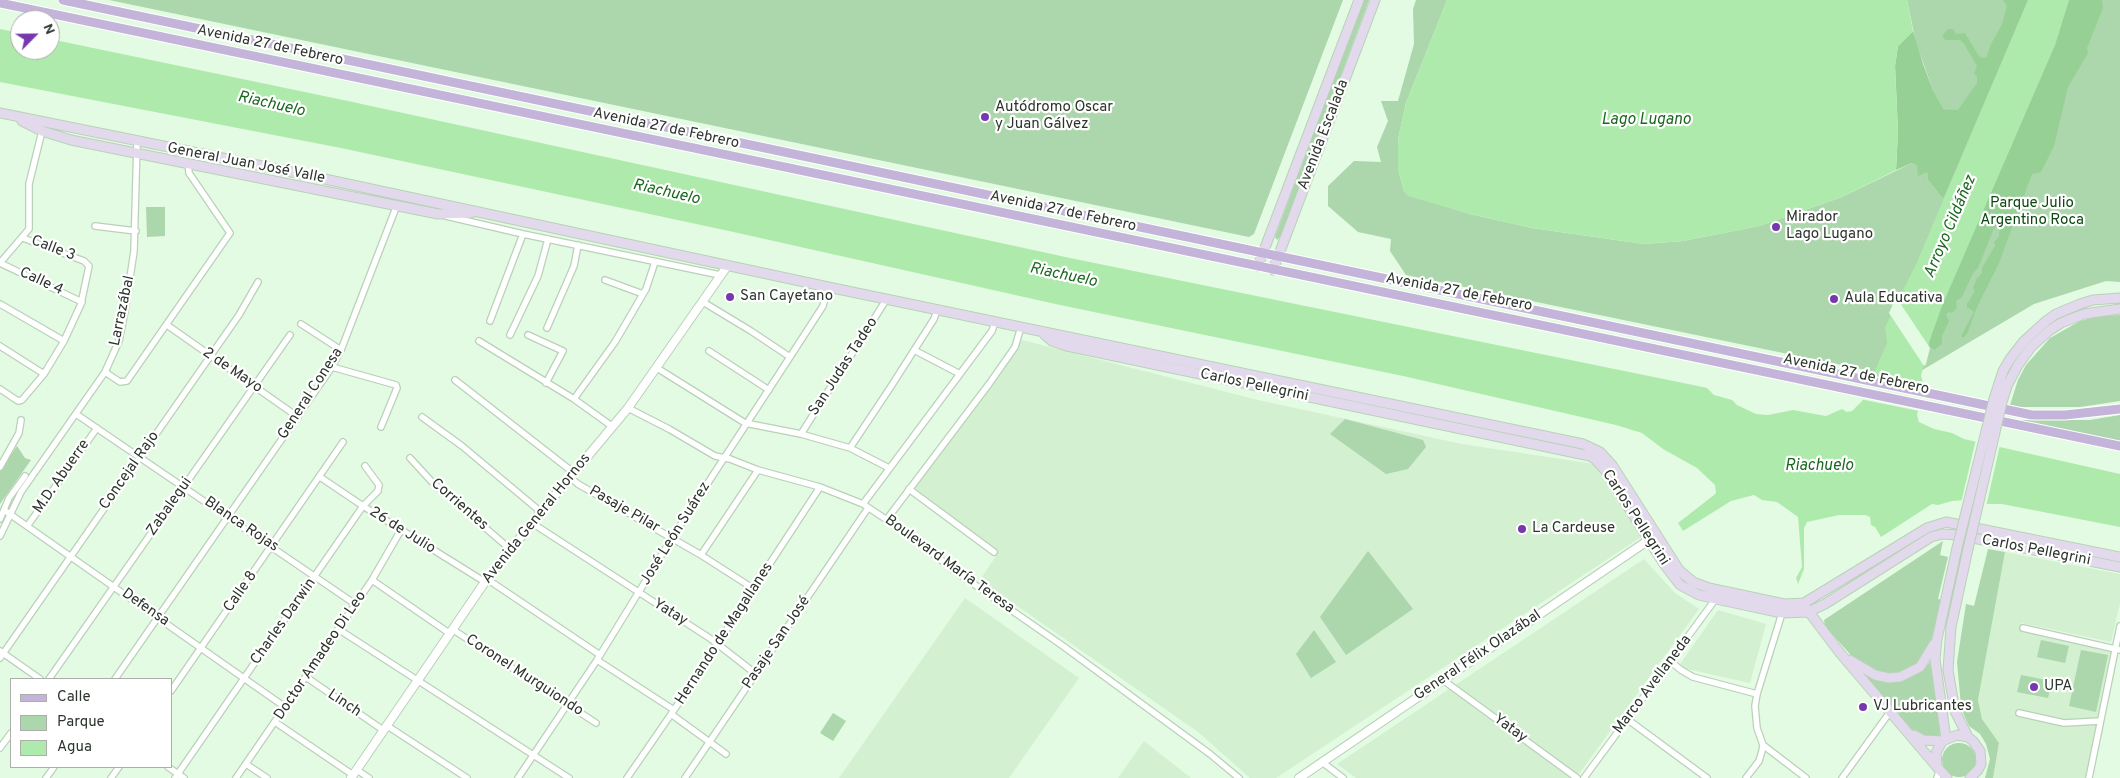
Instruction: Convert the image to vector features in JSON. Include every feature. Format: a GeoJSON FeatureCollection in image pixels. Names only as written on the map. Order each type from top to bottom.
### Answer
{"type":"FeatureCollection","features":[{"type":"Feature","properties":{"kind":"main road","name":"Avenida 27 de Febrero"},"geometry":{"type":"LineString","coordinates":[[63,0],[1264,252],[1857,379],[1923,398],[2120,446]]}},
{"type":"Feature","properties":{"kind":"main road","name":"Avenida Escalada"},"geometry":{"type":"LineString","coordinates":[[1258,266],[1359,0]]}},
{"type":"Feature","properties":{"kind":"main road","name":"Avenida Escalada"},"geometry":{"type":"LineString","coordinates":[[1273,270],[1375,0]]}},
{"type":"Feature","properties":{"kind":"main road","name":"Avenida 27 de Febrero"},"geometry":{"type":"LineString","coordinates":[[0,3],[1273,270],[1851,389],[2032,415],[2065,416],[2120,409]]}},
{"type":"Feature","properties":{"kind":"main road","name":"General Juan José Valle"},"geometry":{"type":"LineString","coordinates":[[0,113],[728,265]]}},
{"type":"Feature","properties":{"kind":"main road","name":"General Juan José Valle"},"geometry":{"type":"LineString","coordinates":[[10,116],[42,131],[71,140],[443,215],[481,212]]}},
{"type":"Feature","properties":{"kind":"main road","name":"Carlos Pellegrini"},"geometry":{"type":"LineString","coordinates":[[728,265],[828,288],[1582,444],[1600,452],[1612,465],[1652,537],[1686,578],[1718,595],[1783,608],[1825,604],[1931,537],[1942,534],[1958,535],[2120,567]]}},
{"type":"Feature","properties":{"kind":"main road"},"geometry":{"type":"LineString","coordinates":[[1970,778],[1977,774],[1981,758],[1978,746],[1968,737],[1955,711],[1948,670],[1951,627],[2003,371],[2024,341],[2046,321],[2080,304],[2093,300],[2120,298]]}},
{"type":"Feature","properties":{"kind":"main road"},"geometry":{"type":"LineString","coordinates":[[1941,775],[1936,753],[1944,740],[1935,668],[1937,639],[1957,548],[1998,400],[2018,365],[2031,347],[2050,330],[2061,323],[2084,314],[2120,309]]}},
{"type":"Feature","properties":{"kind":"main road","name":"Carlos Pellegrini"},"geometry":{"type":"LineString","coordinates":[[1806,607],[1927,528],[1946,522],[2120,557]]}},
{"type":"Feature","properties":{"kind":"main road"},"geometry":{"type":"LineString","coordinates":[[1806,607],[1840,653],[1906,730],[1941,775]]}},
{"type":"Feature","properties":{"kind":"main road"},"geometry":{"type":"LineString","coordinates":[[1840,653],[1875,675],[1889,678],[1900,677],[1914,671],[1924,663],[1937,639]]}},
{"type":"Feature","properties":{"kind":"main road"},"geometry":{"type":"LineString","coordinates":[[1906,730],[1923,740],[1944,740],[1956,735],[1968,737]]}},
{"type":"Feature","properties":{"kind":"street"},"geometry":{"type":"LineString","coordinates":[[0,263],[23,238],[30,224],[29,184],[42,131]]}},
{"type":"Feature","properties":{"kind":"street","name":"Larrazábal"},"geometry":{"type":"LineString","coordinates":[[0,519],[8,512],[105,372],[121,334],[136,231],[137,142]]}},
{"type":"Feature","properties":{"kind":"street"},"geometry":{"type":"LineString","coordinates":[[105,372],[120,382],[127,381],[230,233],[189,173],[188,163]]}},
{"type":"Feature","properties":{"kind":"street","name":"General Conesa"},"geometry":{"type":"LineString","coordinates":[[116,678],[332,367],[341,350],[397,205]]}},
{"type":"Feature","properties":{"kind":"street","name":"General Juan José Valle"},"geometry":{"type":"LineString","coordinates":[[443,215],[523,234],[720,275]]}},
{"type":"Feature","properties":{"kind":"street"},"geometry":{"type":"LineString","coordinates":[[95,226],[136,231]]}},
{"type":"Feature","properties":{"kind":"street"},"geometry":{"type":"LineString","coordinates":[[490,321],[523,234]]}},
{"type":"Feature","properties":{"kind":"street","name":"Calle 3"},"geometry":{"type":"LineString","coordinates":[[23,238],[84,261],[89,266],[82,302]]}},
{"type":"Feature","properties":{"kind":"street"},"geometry":{"type":"LineString","coordinates":[[510,335],[538,276],[548,239]]}},
{"type":"Feature","properties":{"kind":"street"},"geometry":{"type":"LineString","coordinates":[[546,328],[574,266],[578,245]]}},
{"type":"Feature","properties":{"kind":"street"},"geometry":{"type":"LineString","coordinates":[[574,399],[606,357],[643,294],[650,280],[655,262]]}},
{"type":"Feature","properties":{"kind":"street","name":"Calle 4"},"geometry":{"type":"LineString","coordinates":[[0,263],[82,302]]}},
{"type":"Feature","properties":{"kind":"street","name":"Avenida General Hornos"},"geometry":{"type":"LineString","coordinates":[[354,774],[486,581],[532,522],[628,408],[728,265]]}},
{"type":"Feature","properties":{"kind":"street"},"geometry":{"type":"LineString","coordinates":[[605,280],[643,294]]}},
{"type":"Feature","properties":{"kind":"street","name":"Concejal Rajo"},"geometry":{"type":"LineString","coordinates":[[1,654],[141,457],[239,315],[258,282]]}},
{"type":"Feature","properties":{"kind":"street","name":"José León Suárez"},"geometry":{"type":"LineString","coordinates":[[518,778],[599,657],[672,538],[726,458],[823,306],[828,288]]}},
{"type":"Feature","properties":{"kind":"street","name":"San Judas Tadeo"},"geometry":{"type":"LineString","coordinates":[[801,434],[886,300]]}},
{"type":"Feature","properties":{"kind":"street"},"geometry":{"type":"LineString","coordinates":[[0,389],[18,401],[22,400],[44,374],[64,341],[82,302]]}},
{"type":"Feature","properties":{"kind":"street"},"geometry":{"type":"LineString","coordinates":[[703,302],[752,331],[790,357]]}},
{"type":"Feature","properties":{"kind":"street"},"geometry":{"type":"LineString","coordinates":[[0,304],[64,341]]}},
{"type":"Feature","properties":{"kind":"street"},"geometry":{"type":"LineString","coordinates":[[850,448],[914,350],[937,310]]}},
{"type":"Feature","properties":{"kind":"street","name":"Pasaje San José"},"geometry":{"type":"LineString","coordinates":[[685,778],[756,674],[889,468],[992,330],[994,322]]}},
{"type":"Feature","properties":{"kind":"street"},"geometry":{"type":"LineString","coordinates":[[301,324],[341,350]]}},
{"type":"Feature","properties":{"kind":"street","name":"2 de Mayo"},"geometry":{"type":"LineString","coordinates":[[167,325],[298,417]]}},
{"type":"Feature","properties":{"kind":"street"},"geometry":{"type":"LineString","coordinates":[[888,519],[1015,347],[1021,327]]}},
{"type":"Feature","properties":{"kind":"street","name":"Zabalegui"},"geometry":{"type":"LineString","coordinates":[[50,678],[290,335]]}},
{"type":"Feature","properties":{"kind":"street"},"geometry":{"type":"LineString","coordinates":[[528,335],[563,351],[546,383]]}},
{"type":"Feature","properties":{"kind":"street"},"geometry":{"type":"LineString","coordinates":[[479,342],[574,399],[613,427]]}},
{"type":"Feature","properties":{"kind":"street"},"geometry":{"type":"LineString","coordinates":[[0,346],[44,374]]}},
{"type":"Feature","properties":{"kind":"street"},"geometry":{"type":"LineString","coordinates":[[914,350],[960,374]]}},
{"type":"Feature","properties":{"kind":"street"},"geometry":{"type":"LineString","coordinates":[[709,351],[769,390]]}},
{"type":"Feature","properties":{"kind":"street"},"geometry":{"type":"LineString","coordinates":[[332,367],[396,385],[397,388],[381,427]]}},
{"type":"Feature","properties":{"kind":"street"},"geometry":{"type":"LineString","coordinates":[[657,368],[748,424],[801,434],[850,448],[889,468]]}},
{"type":"Feature","properties":{"kind":"street","name":"Pasaje Pilar"},"geometry":{"type":"LineString","coordinates":[[455,380],[572,475],[578,484],[701,555],[754,589]]}},
{"type":"Feature","properties":{"kind":"street","name":"Boulevard María Teresa"},"geometry":{"type":"LineString","coordinates":[[628,408],[715,456],[820,488],[866,506],[888,519],[955,571],[1064,646],[1210,754],[1239,778]]}},
{"type":"Feature","properties":{"kind":"street","name":"Blanca Rojas"},"geometry":{"type":"LineString","coordinates":[[76,414],[355,604]]}},
{"type":"Feature","properties":{"kind":"street"},"geometry":{"type":"LineString","coordinates":[[422,417],[462,446],[541,512]]}},
{"type":"Feature","properties":{"kind":"street"},"geometry":{"type":"LineString","coordinates":[[0,467],[19,433],[21,420]]}},
{"type":"Feature","properties":{"kind":"street","name":"M.D. Abuerre"},"geometry":{"type":"LineString","coordinates":[[28,526],[97,428]]}},
{"type":"Feature","properties":{"kind":"street","name":"Calle 8"},"geometry":{"type":"LineString","coordinates":[[172,690],[273,547],[343,442]]}},
{"type":"Feature","properties":{"kind":"street","name":"Corrientes"},"geometry":{"type":"LineString","coordinates":[[410,458],[432,482],[510,549]]}},
{"type":"Feature","properties":{"kind":"street","name":"Charles Darwin"},"geometry":{"type":"LineString","coordinates":[[176,776],[315,578],[363,506],[379,488],[366,466]]}},
{"type":"Feature","properties":{"kind":"street"},"geometry":{"type":"LineString","coordinates":[[701,555],[758,470]]}},
{"type":"Feature","properties":{"kind":"street","name":"Larrazábal"},"geometry":{"type":"LineString","coordinates":[[0,536],[8,512],[9,498],[25,476]]}},
{"type":"Feature","properties":{"kind":"street","name":"26 de Julio"},"geometry":{"type":"LineString","coordinates":[[320,477],[401,530],[486,581],[599,657],[726,754]]}},
{"type":"Feature","properties":{"kind":"street","name":"Hernando de Magallanes"},"geometry":{"type":"LineString","coordinates":[[627,778],[820,488]]}},
{"type":"Feature","properties":{"kind":"street"},"geometry":{"type":"LineString","coordinates":[[909,489],[994,552]]}},
{"type":"Feature","properties":{"kind":"street","name":"Defensa"},"geometry":{"type":"LineString","coordinates":[[8,512],[285,707]]}},
{"type":"Feature","properties":{"kind":"street","name":"Yatay"},"geometry":{"type":"LineString","coordinates":[[532,522],[717,644],[756,674]]}},
{"type":"Feature","properties":{"kind":"street","name":"Doctor Amadeo Di Leo"},"geometry":{"type":"LineString","coordinates":[[236,778],[372,580],[401,530]]}},
{"type":"Feature","properties":{"kind":"street","name":"General Félix Olazábal"},"geometry":{"type":"LineString","coordinates":[[1299,778],[1652,537]]}},
{"type":"Feature","properties":{"kind":"street","name":"Coronel Murguiondo"},"geometry":{"type":"LineString","coordinates":[[372,580],[596,723]]}},
{"type":"Feature","properties":{"kind":"street","name":"Marco Avellaneda"},"geometry":{"type":"LineString","coordinates":[[1584,778],[1718,595]]}},
{"type":"Feature","properties":{"kind":"street"},"geometry":{"type":"LineString","coordinates":[[1746,778],[1761,756],[1763,745],[1755,716],[1757,694],[1783,608]]}},
{"type":"Feature","properties":{"kind":"street"},"geometry":{"type":"LineString","coordinates":[[2089,778],[2117,649],[2120,626]]}},
{"type":"Feature","properties":{"kind":"street"},"geometry":{"type":"LineString","coordinates":[[2023,628],[2117,649]]}},
{"type":"Feature","properties":{"kind":"street"},"geometry":{"type":"LineString","coordinates":[[338,630],[570,778]]}},
{"type":"Feature","properties":{"kind":"street"},"geometry":{"type":"LineString","coordinates":[[1,654],[38,678]]}},
{"type":"Feature","properties":{"kind":"street"},"geometry":{"type":"LineString","coordinates":[[1670,661],[1693,677],[1757,694]]}},
{"type":"Feature","properties":{"kind":"street","name":"Linch"},"geometry":{"type":"LineString","coordinates":[[306,678],[468,778]]}},
{"type":"Feature","properties":{"kind":"street","name":"Yatay"},"geometry":{"type":"LineString","coordinates":[[1443,680],[1577,778]]}},
{"type":"Feature","properties":{"kind":"street"},"geometry":{"type":"LineString","coordinates":[[1842,778],[1890,712]]}},
{"type":"Feature","properties":{"kind":"street"},"geometry":{"type":"LineString","coordinates":[[2019,713],[2064,723],[2100,721]]}},
{"type":"Feature","properties":{"kind":"street"},"geometry":{"type":"LineString","coordinates":[[1627,719],[1707,778]]}},
{"type":"Feature","properties":{"kind":"street"},"geometry":{"type":"LineString","coordinates":[[276,722],[354,774],[369,778]]}},
{"type":"Feature","properties":{"kind":"street"},"geometry":{"type":"LineString","coordinates":[[0,748],[10,734]]}},
{"type":"Feature","properties":{"kind":"street"},"geometry":{"type":"LineString","coordinates":[[1763,745],[1806,778]]}},
{"type":"Feature","properties":{"kind":"street"},"geometry":{"type":"LineString","coordinates":[[1322,762],[1343,778]]}},
{"type":"Feature","properties":{"kind":"street"},"geometry":{"type":"LineString","coordinates":[[246,764],[267,778]]}},
{"type":"Feature","properties":{"kind":"street"},"geometry":{"type":"LineString","coordinates":[[176,776],[184,778]]}},
{"type":"Feature","properties":{"kind":"shaded area"},"geometry":{"type":"Polygon","coordinates":[[[2003,0],[2028,0],[1943,199],[1928,180],[1927,172],[1918,176],[1917,166],[1912,163],[1896,170],[1898,131],[1895,66],[1898,46],[1913,31],[1933,90],[1944,109],[1958,110],[1977,83],[1977,76],[1974,74],[1977,66],[1960,40],[1945,40],[1942,36],[1948,29],[1953,29],[1956,34],[1965,33],[1978,55],[1982,58],[1987,57],[1990,46],[2002,24],[2007,6],[2003,0]]]}},
{"type":"Feature","properties":{"kind":"shaded area"},"geometry":{"type":"Polygon","coordinates":[[[2069,0],[2102,0],[2103,8],[2087,48],[2088,53],[2068,87],[2054,146],[2041,172],[2032,174],[1999,263],[1977,307],[1967,334],[1963,338],[1961,336],[1974,312],[1967,307],[1967,304],[1975,291],[1973,288],[1977,278],[1982,273],[1982,268],[1995,246],[1994,242],[1999,237],[1999,232],[2003,227],[2001,224],[1994,228],[1978,268],[1973,273],[1962,297],[1956,301],[1957,308],[1952,313],[1948,312],[1946,315],[1949,321],[1942,336],[1942,344],[1934,350],[1930,347],[1929,342],[1942,305],[2055,45],[2069,0]]]}},
{"type":"Feature","properties":{"kind":"shaded area"},"geometry":{"type":"Polygon","coordinates":[[[1022,340],[1258,400],[1462,444],[1594,464],[1641,537],[1276,778],[1250,778],[1198,732],[980,580],[996,556],[910,492],[1022,340]]]}},
{"type":"Feature","properties":{"kind":"shaded area"},"geometry":{"type":"Polygon","coordinates":[[[2005,552],[2120,574],[2120,603],[2111,642],[2022,623],[2020,631],[2112,651],[2086,778],[1993,778],[1999,743],[1982,719],[1978,700],[2005,552]]]}},
{"type":"Feature","properties":{"kind":"shaded area"},"geometry":{"type":"Polygon","coordinates":[[[1644,559],[1675,593],[1699,609],[1576,778],[1356,778],[1337,764],[1644,559]]]}},
{"type":"Feature","properties":{"kind":"shaded area"},"geometry":{"type":"Polygon","coordinates":[[[965,598],[1079,678],[1009,778],[839,778],[965,598]]]}},
{"type":"Feature","properties":{"kind":"shaded area"},"geometry":{"type":"Polygon","coordinates":[[[1718,610],[1766,624],[1750,683],[1678,667],[1718,610]]]}},
{"type":"Feature","properties":{"kind":"shaded area"},"geometry":{"type":"Polygon","coordinates":[[[1144,741],[1191,778],[1118,778],[1144,741]]]}},
{"type":"Feature","properties":{"kind":"green space","name":"Autódromo Oscar y Juan Gálvez"},"geometry":{"type":"Polygon","coordinates":[[[109,0],[1343,0],[1254,234],[1249,237],[109,0]]]}},
{"type":"Feature","properties":{"kind":"green space"},"geometry":{"type":"Polygon","coordinates":[[[1363,0],[1369,0],[1281,236],[1277,240],[1275,237],[1363,0]]]}},
{"type":"Feature","properties":{"kind":"green space","name":"Parque Julio Argentino Roca"},"geometry":{"type":"Polygon","coordinates":[[[1416,0],[1447,0],[1406,103],[1398,139],[1398,169],[1404,191],[1408,195],[1470,214],[1532,228],[1644,244],[1683,241],[1759,226],[1842,197],[1912,163],[1927,172],[1928,180],[1943,199],[1961,111],[1944,109],[1933,90],[1916,43],[1907,0],[2120,0],[2120,282],[2106,281],[2034,304],[1919,372],[1875,372],[1406,275],[1390,251],[1391,239],[1358,232],[1328,206],[1328,186],[1354,161],[1381,162],[1377,147],[1388,121],[1381,101],[1398,101],[1414,44],[1413,9],[1416,0]]]}},
{"type":"Feature","properties":{"kind":"green space"},"geometry":{"type":"Polygon","coordinates":[[[146,207],[165,207],[165,236],[147,237],[146,207]]]}},
{"type":"Feature","properties":{"kind":"green space"},"geometry":{"type":"Polygon","coordinates":[[[2120,315],[2120,401],[2080,407],[2020,407],[2010,405],[2018,380],[2026,365],[2050,338],[2080,321],[2099,316],[2120,315]]]}},
{"type":"Feature","properties":{"kind":"green space"},"geometry":{"type":"Polygon","coordinates":[[[2120,415],[2120,442],[2018,420],[2090,420],[2120,415]]]}},
{"type":"Feature","properties":{"kind":"green space"},"geometry":{"type":"Polygon","coordinates":[[[1345,419],[1423,440],[1426,447],[1408,469],[1386,474],[1330,434],[1345,419]]]}},
{"type":"Feature","properties":{"kind":"green space"},"geometry":{"type":"Polygon","coordinates":[[[17,446],[25,458],[31,460],[0,504],[0,471],[17,446]]]}},
{"type":"Feature","properties":{"kind":"green space"},"geometry":{"type":"Polygon","coordinates":[[[1943,541],[1940,555],[1948,557],[1938,599],[1942,600],[1932,638],[1918,664],[1901,673],[1889,675],[1878,673],[1856,661],[1825,626],[1824,620],[1943,541]]]}},
{"type":"Feature","properties":{"kind":"green space"},"geometry":{"type":"Polygon","coordinates":[[[1988,549],[2005,552],[1978,700],[1982,719],[1999,743],[1993,778],[1985,778],[1990,759],[1986,744],[1980,734],[1969,726],[1961,706],[1957,662],[1966,604],[1974,606],[1988,549]]]}},
{"type":"Feature","properties":{"kind":"green space"},"geometry":{"type":"Polygon","coordinates":[[[1368,551],[1413,609],[1346,655],[1320,617],[1368,551]]]}},
{"type":"Feature","properties":{"kind":"green space"},"geometry":{"type":"Polygon","coordinates":[[[1314,630],[1336,662],[1311,678],[1296,654],[1314,630]]]}},
{"type":"Feature","properties":{"kind":"green space"},"geometry":{"type":"Polygon","coordinates":[[[2041,640],[2069,646],[2065,663],[2037,657],[2041,640]]]}},
{"type":"Feature","properties":{"kind":"green space"},"geometry":{"type":"Polygon","coordinates":[[[2081,650],[2108,655],[2096,712],[2069,706],[2081,650]]]}},
{"type":"Feature","properties":{"kind":"green space"},"geometry":{"type":"Polygon","coordinates":[[[1931,661],[1941,727],[1941,733],[1936,740],[1911,732],[1865,676],[1889,682],[1904,681],[1924,669],[1931,661]]]}},
{"type":"Feature","properties":{"kind":"green space","name":"UPA"},"geometry":{"type":"Polygon","coordinates":[[[2021,675],[2052,681],[2048,698],[2017,692],[2021,675]]]}},
{"type":"Feature","properties":{"kind":"green space"},"geometry":{"type":"Polygon","coordinates":[[[833,713],[846,721],[833,741],[820,733],[833,713]]]}},
{"type":"Feature","properties":{"kind":"green space"},"geometry":{"type":"Polygon","coordinates":[[[1959,743],[1966,744],[1971,748],[1975,753],[1975,767],[1971,772],[1966,776],[1959,777],[1952,776],[1947,772],[1943,767],[1942,760],[1943,753],[1947,748],[1952,744],[1959,743]]]}},
{"type":"Feature","properties":{"kind":"water","name":"Lago Lugano"},"geometry":{"type":"Polygon","coordinates":[[[1447,0],[1907,0],[1913,31],[1898,46],[1895,66],[1898,131],[1896,170],[1842,197],[1759,226],[1683,241],[1644,244],[1532,228],[1470,214],[1408,196],[1404,191],[1398,169],[1398,139],[1406,103],[1447,0]]]}},
{"type":"Feature","properties":{"kind":"water","name":"Riachuelo"},"geometry":{"type":"Polygon","coordinates":[[[2028,0],[2069,0],[2055,45],[1942,306],[1929,342],[1921,376],[1924,386],[1917,415],[1919,422],[1964,439],[2120,474],[2120,527],[2002,504],[1985,504],[1964,500],[1938,505],[1932,504],[1881,537],[1875,527],[1871,525],[1870,517],[1865,515],[1839,515],[1807,522],[1804,528],[1804,569],[1798,584],[1796,578],[1802,567],[1798,517],[1777,502],[1762,500],[1754,495],[1731,501],[1683,531],[1678,523],[1716,493],[1715,485],[1697,468],[1663,449],[1642,433],[1616,425],[1403,376],[1060,305],[729,231],[341,148],[0,82],[0,29],[10,31],[10,60],[60,60],[60,41],[348,101],[1070,258],[1698,386],[1707,388],[1714,395],[1732,400],[1737,405],[1756,414],[1768,415],[1793,410],[1826,416],[1842,409],[1847,412],[1852,411],[1862,401],[1887,343],[1885,327],[1917,262],[2028,0]]]}},
{"type":"Feature","properties":{"kind":"pier"},"geometry":{"type":"Polygon","coordinates":[[[1896,297],[1930,348],[1924,366],[1889,313],[1896,297]]]}},
{"type":"Feature","properties":{"kind":"pier"},"geometry":{"type":"Polygon","coordinates":[[[1870,376],[1924,388],[1919,411],[1860,399],[1870,376]]]}},
{"type":"Feature","properties":{"kind":"pier"},"geometry":{"type":"Polygon","coordinates":[[[1976,439],[2000,445],[1986,507],[1961,503],[1976,439]]]}},
{"type":"Feature","properties":{"kind":"place","name":"Autódromo Oscar y Juan Gálvez"},"geometry":{"type":"Point","coordinates":[985,117]}},
{"type":"Feature","properties":{"kind":"place","name":"Mirador Lago Lugano"},"geometry":{"type":"Point","coordinates":[1776,227]}},
{"type":"Feature","properties":{"kind":"place","name":"San Cayetano"},"geometry":{"type":"Point","coordinates":[730,297]}},
{"type":"Feature","properties":{"kind":"place","name":"Aula Educativa"},"geometry":{"type":"Point","coordinates":[1834,299]}},
{"type":"Feature","properties":{"kind":"place","name":"La Cardeuse"},"geometry":{"type":"Point","coordinates":[1522,529]}},
{"type":"Feature","properties":{"kind":"place","name":"UPA"},"geometry":{"type":"Point","coordinates":[2034,687]}},
{"type":"Feature","properties":{"kind":"place","name":"VJ Lubricantes"},"geometry":{"type":"Point","coordinates":[1863,707]}},
{"type":"Feature","properties":{"kind":"water label","name":"Arroyo Cildáñez"},"geometry":{"type":"Point","coordinates":[1951,227]}}]}
